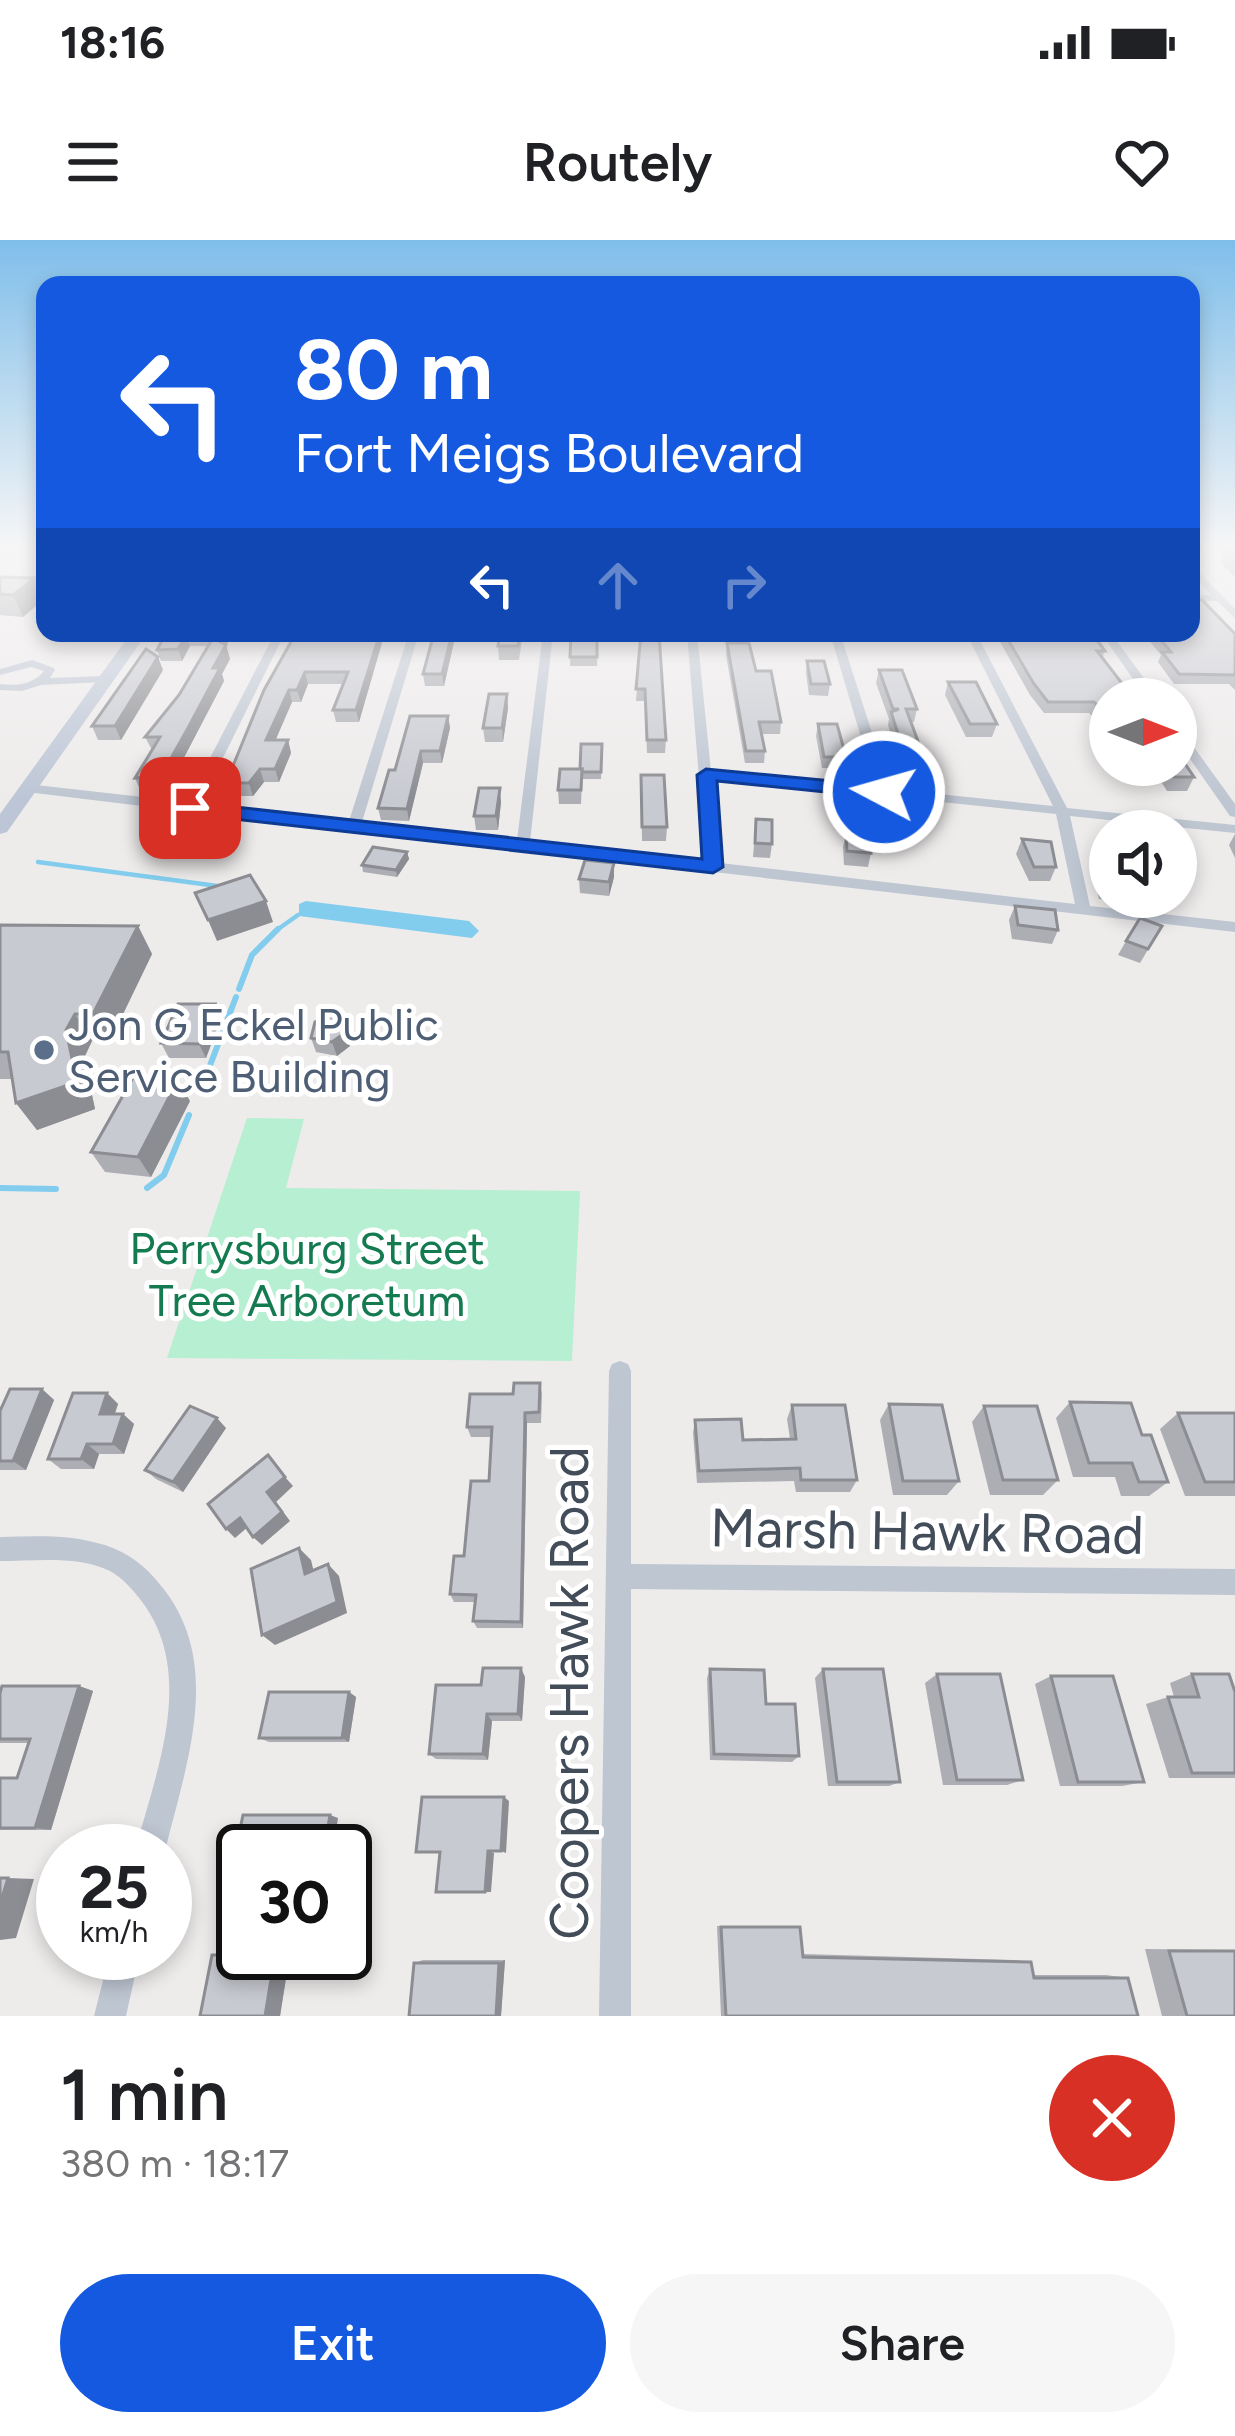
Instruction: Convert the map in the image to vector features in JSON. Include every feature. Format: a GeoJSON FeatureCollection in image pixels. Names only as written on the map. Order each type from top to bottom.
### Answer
{"type":"FeatureCollection","features":[{"type":"Feature","properties":{"kind":"street"},"geometry":{"type":"LineString","coordinates":[[0,828],[132,642]]}},
{"type":"Feature","properties":{"kind":"street"},"geometry":{"type":"LineString","coordinates":[[190,808],[275,642]]}},
{"type":"Feature","properties":{"kind":"street"},"geometry":{"type":"LineString","coordinates":[[354,826],[411,642]]}},
{"type":"Feature","properties":{"kind":"street"},"geometry":{"type":"LineString","coordinates":[[524,846],[547,642]]}},
{"type":"Feature","properties":{"kind":"street"},"geometry":{"type":"LineString","coordinates":[[693,642],[713,867]]}},
{"type":"Feature","properties":{"kind":"street"},"geometry":{"type":"LineString","coordinates":[[838,642],[884,792]]}},
{"type":"Feature","properties":{"kind":"street"},"geometry":{"type":"LineString","coordinates":[[976,642],[1062,811],[1084,910]]}},
{"type":"Feature","properties":{"kind":"street"},"geometry":{"type":"LineString","coordinates":[[1112,642],[1138,678]]}},
{"type":"Feature","properties":{"kind":"street"},"geometry":{"type":"LineString","coordinates":[[0,673],[32,663],[50,670],[107,676]]}},
{"type":"Feature","properties":{"kind":"street"},"geometry":{"type":"LineString","coordinates":[[40,682],[50,670]]}},
{"type":"Feature","properties":{"kind":"street"},"geometry":{"type":"LineString","coordinates":[[0,687],[107,676]]}},
{"type":"Feature","properties":{"kind":"street"},"geometry":{"type":"LineString","coordinates":[[1197,760],[1235,813]]}},
{"type":"Feature","properties":{"kind":"street"},"geometry":{"type":"LineString","coordinates":[[706,775],[1235,829]]}},
{"type":"Feature","properties":{"kind":"street"},"geometry":{"type":"LineString","coordinates":[[27,788],[1235,927]]}},
{"type":"Feature","properties":{"kind":"street","name":"Coopers Hawk Road"},"geometry":{"type":"LineString","coordinates":[[615,2016],[620,1371]]}},
{"type":"Feature","properties":{"kind":"street"},"geometry":{"type":"LineString","coordinates":[[0,1549],[111,1558],[134,1573],[170,1611],[184,1670],[184,1711],[157,1824]]}},
{"type":"Feature","properties":{"kind":"street","name":"Marsh Hawk Road"},"geometry":{"type":"LineString","coordinates":[[618,1576],[1235,1582]]}},
{"type":"Feature","properties":{"kind":"street"},"geometry":{"type":"LineString","coordinates":[[110,2016],[119,1980]]}},
{"type":"Feature","properties":{"kind":"green space","name":"Perrysburg Street Tree Arboretum"},"geometry":{"type":"Polygon","coordinates":[[[247,1118],[304,1119],[286,1188],[580,1191],[572,1361],[167,1358],[247,1118]]]}},
{"type":"Feature","properties":{"kind":"water"},"geometry":{"type":"Polygon","coordinates":[[[306,901],[469,921],[479,931],[472,938],[299,916],[299,904],[306,901]]]}},
{"type":"Feature","properties":{"kind":"building"},"geometry":{"type":"Polygon","coordinates":[[[1200,632],[1233,632],[1235,675],[1179,674],[1162,652],[1171,652],[1163,642],[1200,642],[1200,632]]]}},
{"type":"Feature","properties":{"kind":"building"},"geometry":{"type":"Polygon","coordinates":[[[161,642],[182,642],[178,649],[157,650],[161,642]]]}},
{"type":"Feature","properties":{"kind":"building"},"geometry":{"type":"Polygon","coordinates":[[[211,642],[226,645],[213,668],[220,668],[161,776],[135,778],[160,737],[145,737],[179,695],[211,642]]]}},
{"type":"Feature","properties":{"kind":"building"},"geometry":{"type":"Polygon","coordinates":[[[291,642],[377,642],[356,710],[333,710],[348,672],[305,672],[297,690],[289,690],[266,740],[288,740],[275,769],[260,769],[249,783],[226,783],[264,690],[291,642]]]}},
{"type":"Feature","properties":{"kind":"building"},"geometry":{"type":"Polygon","coordinates":[[[432,642],[450,642],[442,674],[423,674],[432,642]]]}},
{"type":"Feature","properties":{"kind":"building"},"geometry":{"type":"Polygon","coordinates":[[[571,642],[597,642],[597,657],[570,657],[571,642]]]}},
{"type":"Feature","properties":{"kind":"building"},"geometry":{"type":"Polygon","coordinates":[[[640,642],[660,642],[666,740],[647,740],[645,689],[636,689],[640,642]]]}},
{"type":"Feature","properties":{"kind":"building"},"geometry":{"type":"Polygon","coordinates":[[[1009,642],[1098,642],[1105,651],[1097,651],[1118,678],[1089,678],[1089,702],[1048,702],[1009,642]]]}},
{"type":"Feature","properties":{"kind":"building"},"geometry":{"type":"Polygon","coordinates":[[[727,643],[749,643],[756,671],[771,671],[781,722],[759,722],[765,751],[746,751],[727,643]]]}},
{"type":"Feature","properties":{"kind":"building"},"geometry":{"type":"Polygon","coordinates":[[[146,649],[158,657],[115,726],[92,726],[146,649]]]}},
{"type":"Feature","properties":{"kind":"building"},"geometry":{"type":"Polygon","coordinates":[[[807,661],[824,661],[830,684],[811,684],[807,661]]]}},
{"type":"Feature","properties":{"kind":"building"},"geometry":{"type":"Polygon","coordinates":[[[879,670],[902,670],[917,709],[906,709],[928,768],[909,768],[891,712],[899,709],[893,709],[879,670]]]}},
{"type":"Feature","properties":{"kind":"building"},"geometry":{"type":"Polygon","coordinates":[[[948,682],[976,682],[997,724],[970,724],[948,682]]]}},
{"type":"Feature","properties":{"kind":"building"},"geometry":{"type":"Polygon","coordinates":[[[489,694],[507,694],[502,728],[483,728],[489,694]]]}},
{"type":"Feature","properties":{"kind":"building"},"geometry":{"type":"Polygon","coordinates":[[[410,716],[448,716],[440,751],[421,751],[407,809],[378,808],[389,770],[395,770],[410,716]]]}},
{"type":"Feature","properties":{"kind":"building"},"geometry":{"type":"Polygon","coordinates":[[[818,724],[837,724],[846,757],[824,757],[818,724]]]}},
{"type":"Feature","properties":{"kind":"building"},"geometry":{"type":"Polygon","coordinates":[[[581,744],[602,744],[601,772],[582,772],[581,744]]]}},
{"type":"Feature","properties":{"kind":"building"},"geometry":{"type":"Polygon","coordinates":[[[560,769],[582,769],[581,790],[558,790],[560,769]]]}},
{"type":"Feature","properties":{"kind":"building"},"geometry":{"type":"Polygon","coordinates":[[[641,775],[664,775],[667,827],[642,827],[641,775]]]}},
{"type":"Feature","properties":{"kind":"building"},"geometry":{"type":"Polygon","coordinates":[[[479,788],[500,788],[496,816],[474,816],[479,788]]]}},
{"type":"Feature","properties":{"kind":"building"},"geometry":{"type":"Polygon","coordinates":[[[756,819],[772,820],[772,844],[755,843],[756,819]]]}},
{"type":"Feature","properties":{"kind":"building"},"geometry":{"type":"Polygon","coordinates":[[[846,833],[869,835],[871,853],[847,851],[846,833]]]}},
{"type":"Feature","properties":{"kind":"building"},"geometry":{"type":"Polygon","coordinates":[[[1022,839],[1051,842],[1056,867],[1034,867],[1022,839]]]}},
{"type":"Feature","properties":{"kind":"building"},"geometry":{"type":"Polygon","coordinates":[[[373,847],[407,852],[396,870],[362,865],[373,847]]]}},
{"type":"Feature","properties":{"kind":"building"},"geometry":{"type":"Polygon","coordinates":[[[585,860],[614,863],[609,882],[579,879],[585,860]]]}},
{"type":"Feature","properties":{"kind":"building"},"geometry":{"type":"Polygon","coordinates":[[[250,875],[266,901],[208,920],[195,893],[250,875]]]}},
{"type":"Feature","properties":{"kind":"building"},"geometry":{"type":"Polygon","coordinates":[[[1015,906],[1055,910],[1058,930],[1018,925],[1015,906]]]}},
{"type":"Feature","properties":{"kind":"building"},"geometry":{"type":"Polygon","coordinates":[[[1140,918],[1162,926],[1148,949],[1126,941],[1140,918]]]}},
{"type":"Feature","properties":{"kind":"building","name":"Jon G Eckel Public Service Building"},"geometry":{"type":"Polygon","coordinates":[[[0,925],[138,926],[93,1014],[75,1014],[66,1030],[77,1082],[16,1103],[8,1052],[0,1052],[0,925]]]}},
{"type":"Feature","properties":{"kind":"building"},"geometry":{"type":"Polygon","coordinates":[[[178,1004],[215,1004],[199,1044],[161,1043],[178,1004]]]}},
{"type":"Feature","properties":{"kind":"building"},"geometry":{"type":"Polygon","coordinates":[[[333,1016],[344,1020],[346,1032],[332,1042],[311,1038],[315,1022],[333,1016]]]}},
{"type":"Feature","properties":{"kind":"building"},"geometry":{"type":"Polygon","coordinates":[[[134,1076],[178,1080],[138,1157],[91,1152],[134,1076]]]}},
{"type":"Feature","properties":{"kind":"building"},"geometry":{"type":"Polygon","coordinates":[[[514,1383],[540,1383],[539,1412],[525,1413],[521,1622],[473,1621],[476,1595],[450,1594],[454,1556],[464,1556],[471,1481],[489,1481],[492,1427],[467,1427],[470,1394],[513,1394],[514,1383]]]}},
{"type":"Feature","properties":{"kind":"building"},"geometry":{"type":"Polygon","coordinates":[[[10,1389],[42,1389],[13,1461],[0,1461],[0,1411],[10,1389]]]}},
{"type":"Feature","properties":{"kind":"building"},"geometry":{"type":"Polygon","coordinates":[[[73,1393],[107,1393],[100,1414],[123,1414],[113,1444],[87,1444],[81,1459],[48,1459],[73,1393]]]}},
{"type":"Feature","properties":{"kind":"building"},"geometry":{"type":"Polygon","coordinates":[[[1070,1402],[1131,1403],[1142,1435],[1151,1435],[1168,1482],[1139,1482],[1132,1463],[1089,1463],[1070,1402]]]}},
{"type":"Feature","properties":{"kind":"building"},"geometry":{"type":"Polygon","coordinates":[[[889,1404],[942,1405],[959,1481],[903,1481],[889,1404]]]}},
{"type":"Feature","properties":{"kind":"building"},"geometry":{"type":"Polygon","coordinates":[[[792,1405],[845,1405],[857,1480],[801,1480],[800,1468],[699,1471],[695,1420],[741,1419],[743,1440],[796,1439],[792,1405]]]}},
{"type":"Feature","properties":{"kind":"building"},"geometry":{"type":"Polygon","coordinates":[[[190,1406],[217,1418],[173,1482],[145,1470],[190,1406]]]}},
{"type":"Feature","properties":{"kind":"building"},"geometry":{"type":"Polygon","coordinates":[[[984,1406],[1037,1406],[1058,1480],[1003,1480],[984,1406]]]}},
{"type":"Feature","properties":{"kind":"building"},"geometry":{"type":"Polygon","coordinates":[[[1178,1413],[1235,1413],[1235,1482],[1205,1482],[1178,1413]]]}},
{"type":"Feature","properties":{"kind":"building"},"geometry":{"type":"Polygon","coordinates":[[[268,1455],[285,1477],[267,1492],[282,1512],[253,1537],[240,1518],[226,1529],[208,1504],[268,1455]]]}},
{"type":"Feature","properties":{"kind":"building"},"geometry":{"type":"Polygon","coordinates":[[[299,1548],[305,1574],[328,1564],[337,1602],[262,1635],[251,1569],[299,1548]]]}},
{"type":"Feature","properties":{"kind":"building"},"geometry":{"type":"Polygon","coordinates":[[[483,1668],[521,1668],[518,1714],[487,1714],[483,1754],[429,1754],[436,1685],[481,1685],[483,1668]]]}},
{"type":"Feature","properties":{"kind":"building"},"geometry":{"type":"Polygon","coordinates":[[[710,1669],[764,1670],[766,1704],[795,1704],[799,1756],[714,1754],[710,1669]]]}},
{"type":"Feature","properties":{"kind":"building"},"geometry":{"type":"Polygon","coordinates":[[[823,1669],[883,1669],[900,1782],[837,1782],[823,1669]]]}},
{"type":"Feature","properties":{"kind":"building"},"geometry":{"type":"Polygon","coordinates":[[[937,1674],[1000,1674],[1023,1780],[957,1780],[937,1674]]]}},
{"type":"Feature","properties":{"kind":"building"},"geometry":{"type":"Polygon","coordinates":[[[1192,1674],[1229,1674],[1235,1692],[1235,1773],[1192,1773],[1168,1697],[1199,1697],[1192,1674]]]}},
{"type":"Feature","properties":{"kind":"building"},"geometry":{"type":"Polygon","coordinates":[[[1051,1676],[1113,1676],[1144,1782],[1078,1782],[1051,1676]]]}},
{"type":"Feature","properties":{"kind":"building"},"geometry":{"type":"Polygon","coordinates":[[[2,1686],[79,1686],[35,1828],[0,1828],[0,1778],[17,1778],[30,1739],[0,1739],[2,1686]]]}},
{"type":"Feature","properties":{"kind":"building"},"geometry":{"type":"Polygon","coordinates":[[[269,1692],[349,1692],[342,1738],[259,1738],[269,1692]]]}},
{"type":"Feature","properties":{"kind":"building"},"geometry":{"type":"Polygon","coordinates":[[[422,1797],[504,1797],[501,1851],[488,1851],[485,1892],[436,1892],[440,1852],[416,1852],[422,1797]]]}},
{"type":"Feature","properties":{"kind":"building"},"geometry":{"type":"Polygon","coordinates":[[[243,1815],[330,1815],[328,1824],[241,1824],[243,1815]]]}},
{"type":"Feature","properties":{"kind":"building"},"geometry":{"type":"Polygon","coordinates":[[[0,1878],[8,1878],[0,1904],[0,1878]]]}},
{"type":"Feature","properties":{"kind":"building"},"geometry":{"type":"Polygon","coordinates":[[[721,1927],[800,1927],[803,1957],[1031,1962],[1034,1978],[1128,1978],[1138,2016],[726,2016],[721,1927]]]}},
{"type":"Feature","properties":{"kind":"building"},"geometry":{"type":"Polygon","coordinates":[[[1169,1951],[1235,1951],[1235,2016],[1187,2016],[1169,1951]]]}},
{"type":"Feature","properties":{"kind":"building"},"geometry":{"type":"Polygon","coordinates":[[[212,1955],[216,1955],[216,1980],[271,1980],[265,2016],[200,2016],[212,1955]]]}},
{"type":"Feature","properties":{"kind":"building"},"geometry":{"type":"Polygon","coordinates":[[[414,1963],[499,1963],[496,2016],[409,2016],[414,1963]]]}},
{"type":"Feature","properties":{"kind":"waterway"},"geometry":{"type":"LineString","coordinates":[[38,862],[225,887]]}},
{"type":"Feature","properties":{"kind":"waterway"},"geometry":{"type":"LineString","coordinates":[[277,930],[298,915]]}},
{"type":"Feature","properties":{"kind":"waterway"},"geometry":{"type":"LineString","coordinates":[[239,989],[252,955],[277,930]]}},
{"type":"Feature","properties":{"kind":"waterway"},"geometry":{"type":"LineString","coordinates":[[274,932],[277,930]]}},
{"type":"Feature","properties":{"kind":"waterway"},"geometry":{"type":"LineString","coordinates":[[206,1076],[236,997]]}},
{"type":"Feature","properties":{"kind":"waterway"},"geometry":{"type":"LineString","coordinates":[[147,1188],[164,1175],[189,1115]]}},
{"type":"Feature","properties":{"kind":"waterway"},"geometry":{"type":"LineString","coordinates":[[0,1188],[56,1189]]}},
{"type":"Feature","properties":{"kind":"place","name":"Jon G Eckel Public Service Building"},"geometry":{"type":"Point","coordinates":[44,1050]}},
{"type":"Feature","properties":{"kind":"route"},"geometry":{"type":"LineString","coordinates":[[190,808],[713,867],[706,775],[884,792]]}}]}
